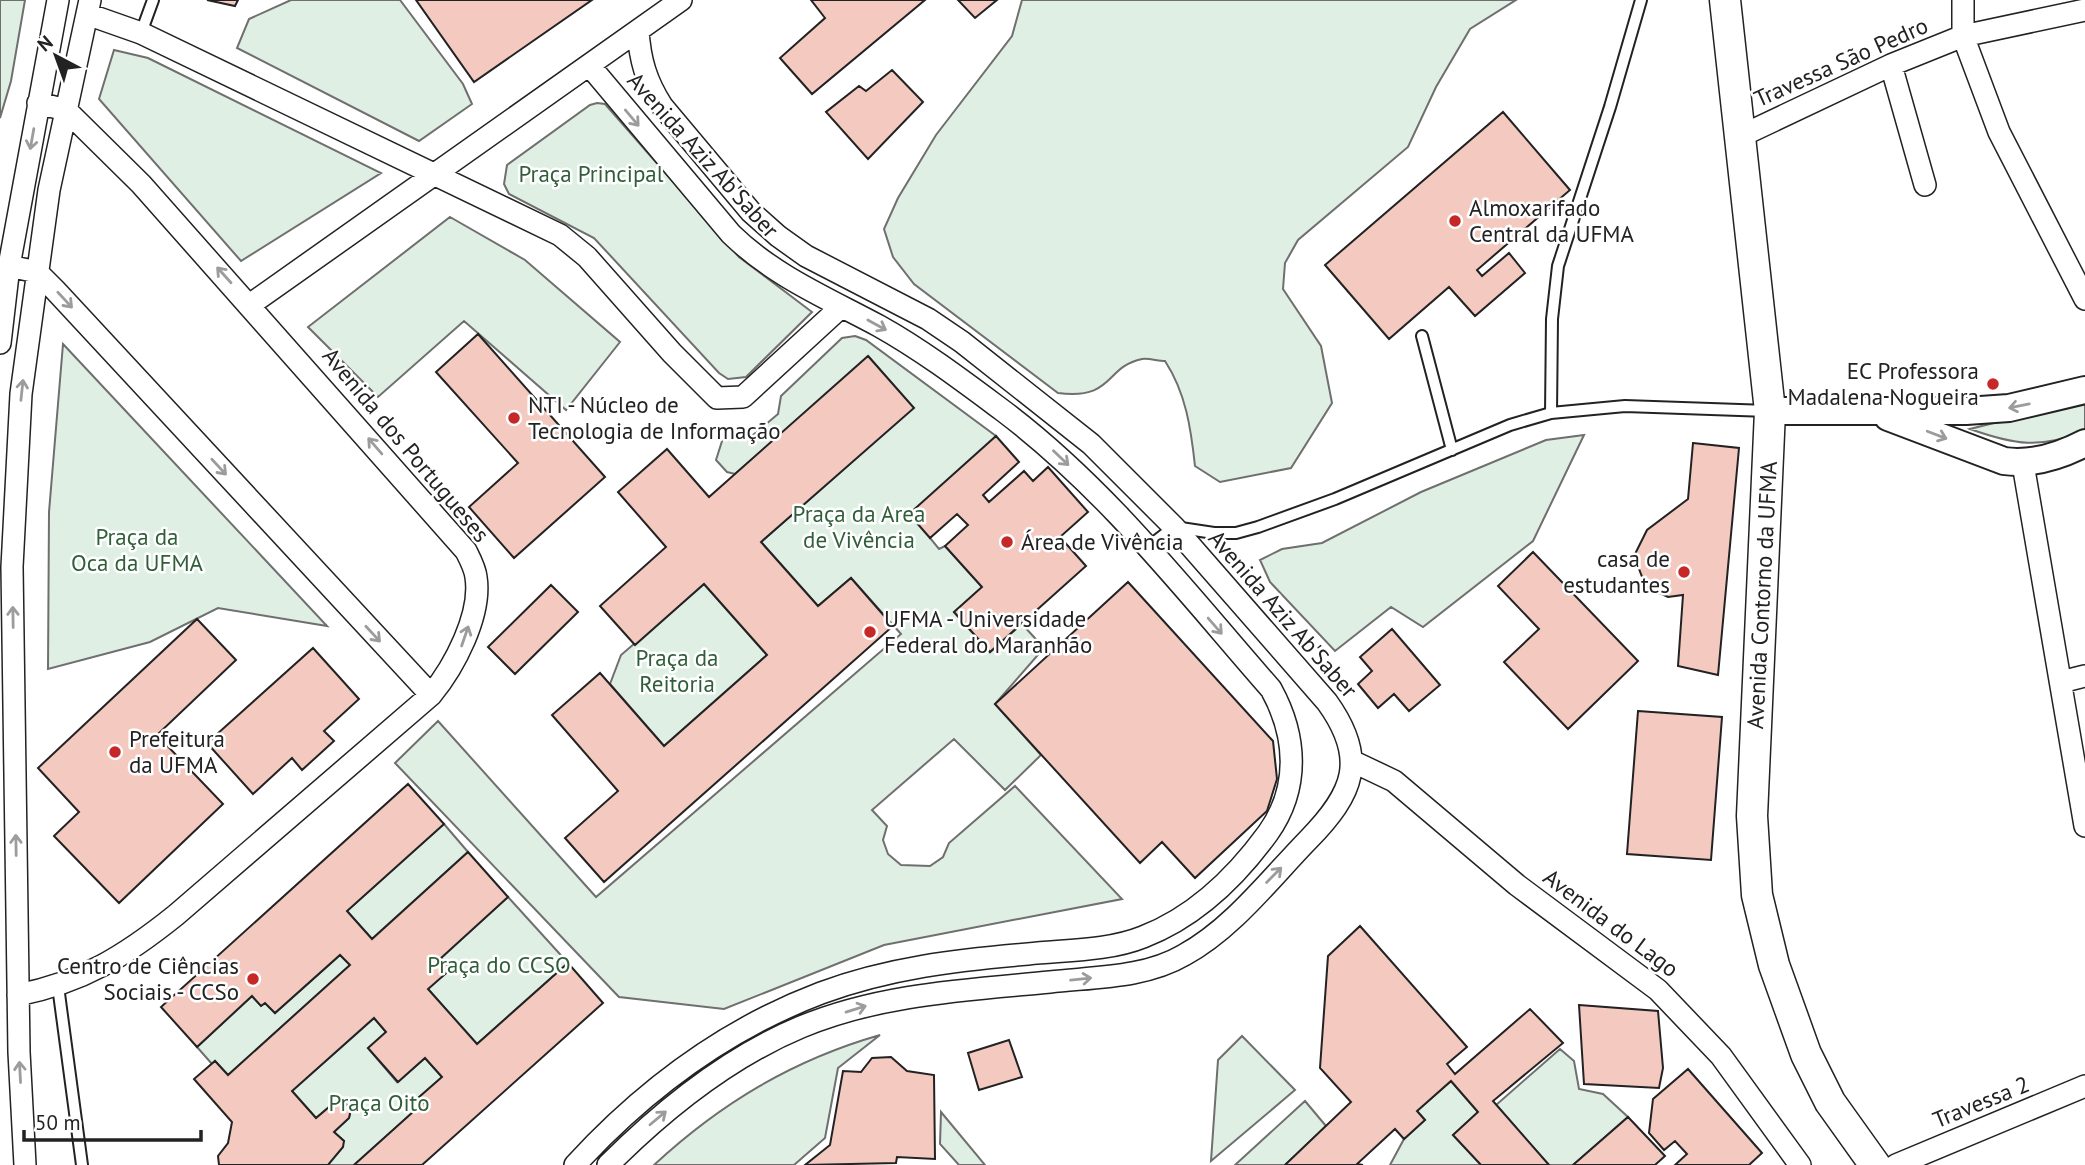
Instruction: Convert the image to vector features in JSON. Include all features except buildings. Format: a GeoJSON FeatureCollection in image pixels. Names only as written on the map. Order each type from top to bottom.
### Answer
{"type":"FeatureCollection","features":[{"type":"Feature","properties":{"kind":"main road","name":"Avenida Contorno da UFMA"},"geometry":{"type":"LineString","coordinates":[[1725,0],[1731,78],[1741,136],[1770,411],[1752,816],[1757,895],[1774,965],[1806,1054],[1830,1102],[1875,1165]]}},
{"type":"Feature","properties":{"kind":"street"},"geometry":{"type":"LineString","coordinates":[[0,343],[9,266],[58,0]]}},
{"type":"Feature","properties":{"kind":"street"},"geometry":{"type":"LineString","coordinates":[[251,304],[681,0]]}},
{"type":"Feature","properties":{"kind":"street"},"geometry":{"type":"LineString","coordinates":[[1963,0],[1963,36],[1999,132],[2085,299]]}},
{"type":"Feature","properties":{"kind":"street"},"geometry":{"type":"LineString","coordinates":[[25,1165],[7,720],[19,421],[37,272],[66,110],[88,7],[553,231],[575,245],[717,398],[743,397],[841,307]]}},
{"type":"Feature","properties":{"kind":"street","name":"Travessa São Pedro"},"geometry":{"type":"LineString","coordinates":[[1741,136],[1891,65],[1963,36],[2085,10]]}},
{"type":"Feature","properties":{"kind":"street","name":"Avenida Aziz Ab'Saber"},"geometry":{"type":"LineString","coordinates":[[638,31],[643,72],[662,106],[751,212],[806,256],[892,298],[962,342],[1091,444],[1174,527],[1327,702],[1343,725],[1353,762]]}},
{"type":"Feature","properties":{"kind":"street","name":"Avenida Aziz Ab'Saber"},"geometry":{"type":"LineString","coordinates":[[575,1165],[600,1138],[666,1080],[738,1033],[777,1012],[863,979],[905,969],[944,962],[1111,946],[1142,938],[1198,907],[1249,856],[1275,824],[1288,795],[1292,765],[1284,713],[1271,689],[1147,548],[1050,448],[919,351],[786,278],[758,259],[731,234],[589,65]]}},
{"type":"Feature","properties":{"kind":"street"},"geometry":{"type":"LineString","coordinates":[[1891,65],[1925,185]]}},
{"type":"Feature","properties":{"kind":"street"},"geometry":{"type":"LineString","coordinates":[[38,103],[66,110]]}},
{"type":"Feature","properties":{"kind":"street","name":"Avenida dos Portugueses"},"geometry":{"type":"LineString","coordinates":[[19,995],[58,986],[106,965],[158,930],[431,695],[453,665],[474,605],[476,578],[466,551],[251,304],[141,184],[66,110]]}},
{"type":"Feature","properties":{"kind":"street"},"geometry":{"type":"LineString","coordinates":[[786,278],[806,256]]}},
{"type":"Feature","properties":{"kind":"street"},"geometry":{"type":"LineString","coordinates":[[9,266],[37,272],[431,695]]}},
{"type":"Feature","properties":{"kind":"street"},"geometry":{"type":"LineString","coordinates":[[1770,411],[1873,412],[2009,408],[2085,390]]}},
{"type":"Feature","properties":{"kind":"street"},"geometry":{"type":"LineString","coordinates":[[1873,412],[2004,461],[2023,464],[2067,452],[2085,443]]}},
{"type":"Feature","properties":{"kind":"street"},"geometry":{"type":"LineString","coordinates":[[2023,464],[2085,825]]}},
{"type":"Feature","properties":{"kind":"street"},"geometry":{"type":"LineString","coordinates":[[2061,682],[2085,676]]}},
{"type":"Feature","properties":{"kind":"street"},"geometry":{"type":"LineString","coordinates":[[608,1165],[655,1121],[703,1084],[800,1027],[863,1006],[921,995],[1119,975],[1154,968],[1184,956],[1233,917],[1331,817],[1349,784],[1353,762]]}},
{"type":"Feature","properties":{"kind":"street","name":"Avenida do Lago"},"geometry":{"type":"LineString","coordinates":[[1353,762],[1394,781],[1517,885],[1658,990],[1721,1056],[1800,1165]]}},
{"type":"Feature","properties":{"kind":"street","name":"Travessa 2"},"geometry":{"type":"LineString","coordinates":[[1896,1165],[2085,1086]]}},
{"type":"Feature","properties":{"kind":"lane"},"geometry":{"type":"LineString","coordinates":[[141,33],[153,0]]}},
{"type":"Feature","properties":{"kind":"lane"},"geometry":{"type":"LineString","coordinates":[[1551,413],[1552,319],[1558,266],[1610,107],[1641,0]]}},
{"type":"Feature","properties":{"kind":"lane"},"geometry":{"type":"LineString","coordinates":[[1422,336],[1452,450]]}},
{"type":"Feature","properties":{"kind":"lane"},"geometry":{"type":"LineString","coordinates":[[1147,548],[1174,527],[1214,533],[1236,533],[1258,527],[1335,499],[1510,425],[1551,413],[1625,406],[1770,411]]}},
{"type":"Feature","properties":{"kind":"lane"},"geometry":{"type":"LineString","coordinates":[[58,986],[82,1165]]}},
{"type":"Feature","properties":{"kind":"green space"},"geometry":{"type":"Polygon","coordinates":[[[0,0],[25,0],[11,81],[0,118],[0,0]]]}},
{"type":"Feature","properties":{"kind":"green space"},"geometry":{"type":"Polygon","coordinates":[[[291,0],[400,0],[463,84],[472,104],[419,141],[237,48],[249,19],[291,0]]]}},
{"type":"Feature","properties":{"kind":"green space"},"geometry":{"type":"Polygon","coordinates":[[[1022,0],[1516,0],[1470,29],[1436,87],[1408,147],[1298,240],[1285,263],[1283,289],[1321,346],[1332,403],[1291,468],[1220,482],[1195,466],[1183,399],[1165,361],[1142,359],[1130,363],[1090,392],[1058,393],[914,284],[893,257],[884,229],[898,198],[936,135],[1012,36],[1022,0]]]}},
{"type":"Feature","properties":{"kind":"green space"},"geometry":{"type":"Polygon","coordinates":[[[114,50],[148,58],[381,173],[241,261],[99,99],[114,50]]]}},
{"type":"Feature","properties":{"kind":"green space","name":"Praça Principal"},"geometry":{"type":"Polygon","coordinates":[[[605,104],[739,257],[812,312],[746,377],[728,379],[719,373],[594,238],[509,194],[504,184],[507,165],[590,105],[605,104]]]}},
{"type":"Feature","properties":{"kind":"green space"},"geometry":{"type":"Polygon","coordinates":[[[450,217],[525,260],[620,342],[566,410],[464,321],[378,397],[308,327],[450,217]]]}},
{"type":"Feature","properties":{"kind":"green space","name":"Praça da Area de Vivência"},"geometry":{"type":"Polygon","coordinates":[[[855,336],[866,340],[996,436],[930,538],[939,549],[945,546],[982,587],[954,612],[990,652],[1022,624],[1044,648],[995,704],[1041,755],[1005,790],[954,739],[872,810],[887,826],[883,840],[888,854],[901,865],[930,866],[943,857],[949,843],[1015,786],[1122,899],[884,945],[724,1009],[619,997],[395,763],[438,721],[596,897],[901,634],[851,578],[818,606],[761,542],[913,408],[869,357],[735,474],[727,472],[716,460],[723,438],[753,435],[778,414],[781,396],[842,338],[855,336]]]}},
{"type":"Feature","properties":{"kind":"green space","name":"Praça da Oca da UFMA"},"geometry":{"type":"Polygon","coordinates":[[[63,344],[327,626],[218,608],[150,642],[48,669],[49,512],[63,344]]]}},
{"type":"Feature","properties":{"kind":"green space"},"geometry":{"type":"Polygon","coordinates":[[[2085,400],[2085,431],[2054,441],[2027,443],[2001,439],[1970,429],[2085,400]]]}},
{"type":"Feature","properties":{"kind":"green space"},"geometry":{"type":"Polygon","coordinates":[[[1584,435],[1533,541],[1423,627],[1391,607],[1335,651],[1270,582],[1260,560],[1282,549],[1322,543],[1421,492],[1546,440],[1584,435]]]}},
{"type":"Feature","properties":{"kind":"green space","name":"Praça da Reitoria"},"geometry":{"type":"Polygon","coordinates":[[[704,584],[767,655],[664,746],[610,684],[621,655],[704,584]]]}},
{"type":"Feature","properties":{"kind":"green space"},"geometry":{"type":"Polygon","coordinates":[[[444,824],[468,852],[372,939],[347,911],[444,824]]]}},
{"type":"Feature","properties":{"kind":"green space","name":"Praça do CCSO"},"geometry":{"type":"Polygon","coordinates":[[[508,897],[568,963],[477,1044],[428,989],[450,969],[441,958],[508,897]]]}},
{"type":"Feature","properties":{"kind":"green space"},"geometry":{"type":"Polygon","coordinates":[[[340,955],[350,965],[228,1075],[215,1061],[212,1064],[197,1047],[252,996],[261,1006],[265,1003],[275,1013],[340,955]]]}},
{"type":"Feature","properties":{"kind":"green space","name":"Praça Oito"},"geometry":{"type":"Polygon","coordinates":[[[374,1018],[386,1032],[368,1048],[397,1082],[425,1058],[442,1077],[418,1098],[423,1103],[354,1165],[328,1165],[344,1141],[334,1132],[349,1118],[351,1109],[343,1101],[335,1102],[316,1118],[292,1091],[374,1018]]]}},
{"type":"Feature","properties":{"kind":"green space"},"geometry":{"type":"Polygon","coordinates":[[[880,1035],[838,1068],[825,1138],[794,1165],[654,1165],[705,1122],[760,1086],[817,1057],[880,1035]]]}},
{"type":"Feature","properties":{"kind":"green space"},"geometry":{"type":"Polygon","coordinates":[[[1242,1036],[1295,1090],[1211,1161],[1218,1060],[1242,1036]]]}},
{"type":"Feature","properties":{"kind":"green space"},"geometry":{"type":"Polygon","coordinates":[[[1560,1049],[1574,1061],[1579,1089],[1603,1094],[1628,1117],[1573,1165],[1549,1165],[1496,1105],[1560,1049]]]}},
{"type":"Feature","properties":{"kind":"green space"},"geometry":{"type":"Polygon","coordinates":[[[1451,1081],[1478,1112],[1453,1135],[1481,1165],[1390,1165],[1404,1139],[1425,1120],[1417,1111],[1451,1081]]]}},
{"type":"Feature","properties":{"kind":"green space"},"geometry":{"type":"Polygon","coordinates":[[[1305,1101],[1326,1126],[1285,1165],[1235,1165],[1305,1101]]]}},
{"type":"Feature","properties":{"kind":"green space"},"geometry":{"type":"Polygon","coordinates":[[[941,1112],[985,1165],[959,1165],[940,1144],[941,1112]]]}},
{"type":"Feature","properties":{"kind":"place","name":"Almoxarifado Central da UFMA"},"geometry":{"type":"Point","coordinates":[1455,221]}},
{"type":"Feature","properties":{"kind":"place","name":"EC Professora Madalena Nogueira"},"geometry":{"type":"Point","coordinates":[1993,384]}},
{"type":"Feature","properties":{"kind":"place","name":"NTI - Núcleo de Tecnologia de Informação"},"geometry":{"type":"Point","coordinates":[514,418]}},
{"type":"Feature","properties":{"kind":"place","name":"Área de Vivência"},"geometry":{"type":"Point","coordinates":[1007,542]}},
{"type":"Feature","properties":{"kind":"place","name":"casa de estudantes"},"geometry":{"type":"Point","coordinates":[1684,572]}},
{"type":"Feature","properties":{"kind":"place","name":"UFMA - Universidade Federal do Maranhão"},"geometry":{"type":"Point","coordinates":[870,632]}},
{"type":"Feature","properties":{"kind":"place","name":"Prefeitura da UFMA"},"geometry":{"type":"Point","coordinates":[115,752]}},
{"type":"Feature","properties":{"kind":"place","name":"Centro de Ciências Sociais - CCSo"},"geometry":{"type":"Point","coordinates":[253,979]}}]}
